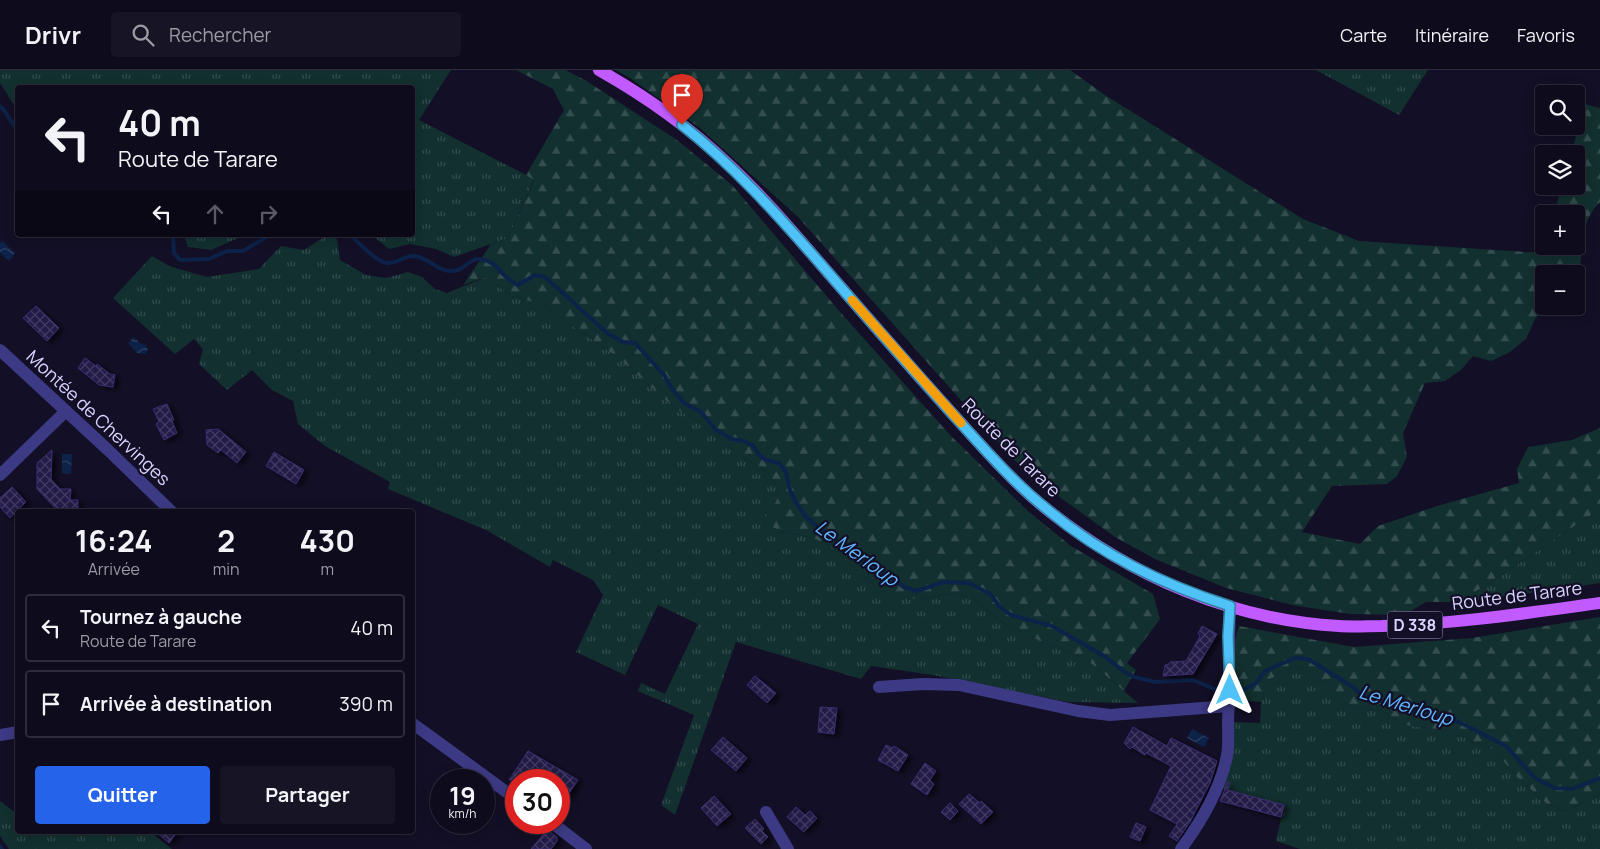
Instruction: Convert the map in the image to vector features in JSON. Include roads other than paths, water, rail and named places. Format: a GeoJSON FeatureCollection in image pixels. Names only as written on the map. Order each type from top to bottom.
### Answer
{"type":"FeatureCollection","features":[{"type":"Feature","properties":{"kind":"main road","name":"Route de Tarare"},"geometry":{"type":"LineString","coordinates":[[599,70],[653,103],[726,162],[768,205],[999,466],[1048,511],[1091,542],[1143,573],[1199,596],[1230,606],[1292,621],[1341,626],[1425,625],[1478,620],[1600,603]]}},
{"type":"Feature","properties":{"kind":"street","name":"Montée de Chervinges"},"geometry":{"type":"LineString","coordinates":[[0,350],[169,509]]}},
{"type":"Feature","properties":{"kind":"street"},"geometry":{"type":"LineString","coordinates":[[0,474],[66,411]]}},
{"type":"Feature","properties":{"kind":"street"},"geometry":{"type":"LineString","coordinates":[[1181,849],[1198,823],[1222,775],[1227,755],[1230,606]]}},
{"type":"Feature","properties":{"kind":"street"},"geometry":{"type":"LineString","coordinates":[[879,687],[923,684],[959,685],[1078,711],[1110,715],[1229,704]]}},
{"type":"Feature","properties":{"kind":"street"},"geometry":{"type":"LineString","coordinates":[[415,725],[505,791]]}},
{"type":"Feature","properties":{"kind":"street"},"geometry":{"type":"LineString","coordinates":[[0,735],[15,732]]}},
{"type":"Feature","properties":{"kind":"street"},"geometry":{"type":"LineString","coordinates":[[766,812],[788,849]]}},
{"type":"Feature","properties":{"kind":"street"},"geometry":{"type":"LineString","coordinates":[[567,834],[586,849]]}},
{"type":"Feature","properties":{"kind":"water"},"geometry":{"type":"Polygon","coordinates":[[[2,241],[15,253],[9,261],[0,253],[0,243],[2,241]]]}},
{"type":"Feature","properties":{"kind":"water"},"geometry":{"type":"Polygon","coordinates":[[[134,337],[141,344],[146,345],[148,350],[145,354],[137,353],[128,343],[134,337]]]}},
{"type":"Feature","properties":{"kind":"water"},"geometry":{"type":"Polygon","coordinates":[[[62,454],[72,454],[71,474],[62,473],[62,454]]]}},
{"type":"Feature","properties":{"kind":"water"},"geometry":{"type":"Polygon","coordinates":[[[1192,729],[1209,738],[1204,747],[1187,738],[1192,729]]]}},
{"type":"Feature","properties":{"kind":"waterway","name":"Le Merloup"},"geometry":{"type":"LineString","coordinates":[[0,106],[15,126]]}},
{"type":"Feature","properties":{"kind":"waterway","name":"Le Merloup"},"geometry":{"type":"LineString","coordinates":[[173,237],[174,253],[180,260],[209,259],[227,251],[243,251],[267,237]]}},
{"type":"Feature","properties":{"kind":"waterway","name":"Le Merloup"},"geometry":{"type":"LineString","coordinates":[[352,237],[383,262],[392,263],[414,256],[447,271],[452,271],[462,268],[473,260],[480,259],[494,264],[513,283],[518,285],[535,275],[545,277],[607,333],[623,342],[635,343],[665,376],[672,389],[684,403],[701,412],[715,429],[731,439],[744,441],[753,446],[759,455],[766,460],[779,463],[786,472],[790,490],[795,501],[805,516],[819,528],[904,587],[917,591],[944,582],[969,583],[990,594],[1000,607],[1011,615],[1052,626],[1104,656],[1126,673],[1155,682],[1193,680],[1219,691],[1233,691],[1246,689],[1256,683],[1265,671],[1295,658],[1308,659],[1353,687],[1363,696],[1459,722],[1506,746],[1535,778],[1554,788],[1572,789],[1600,778]]}}]}
